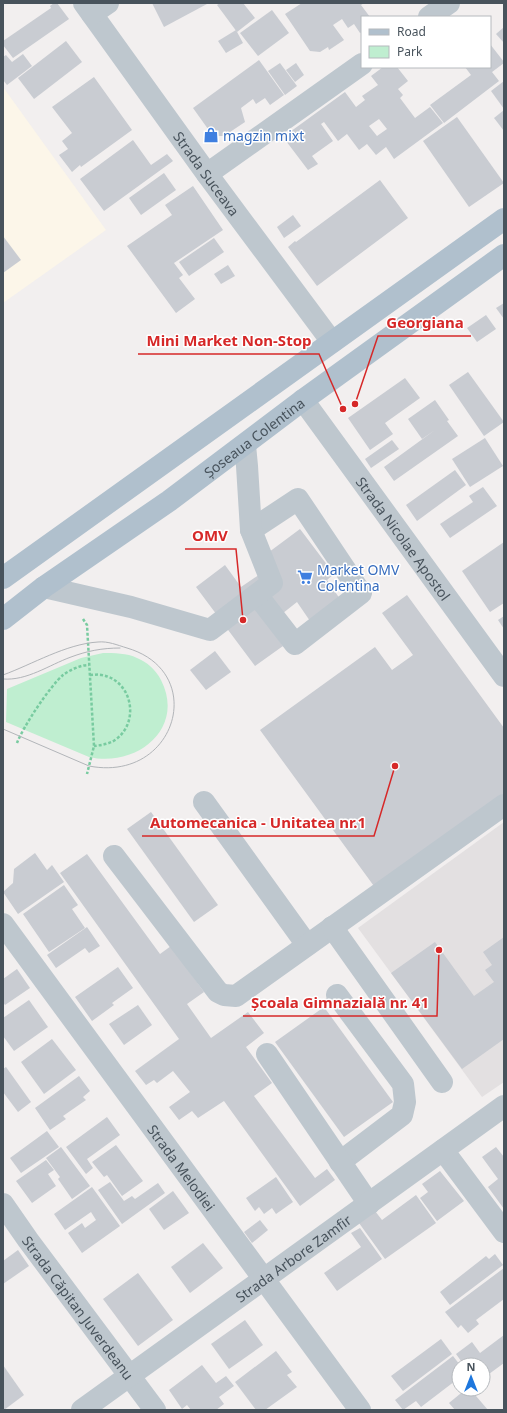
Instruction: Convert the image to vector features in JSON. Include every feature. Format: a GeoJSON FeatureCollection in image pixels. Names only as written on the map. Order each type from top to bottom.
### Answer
{"type":"FeatureCollection","features":[{"type":"Feature","properties":{"kind":"main road"},"geometry":{"type":"LineString","coordinates":[[3,578],[504,219]]}},
{"type":"Feature","properties":{"kind":"main road","name":"Șoseaua Colentina"},"geometry":{"type":"LineString","coordinates":[[3,619],[44,587],[169,501],[303,400],[504,255]]}},
{"type":"Feature","properties":{"kind":"street"},"geometry":{"type":"LineString","coordinates":[[430,16],[449,3]]}},
{"type":"Feature","properties":{"kind":"street","name":"Strada Suceava"},"geometry":{"type":"LineString","coordinates":[[95,7],[207,174],[332,342]]}},
{"type":"Feature","properties":{"kind":"street"},"geometry":{"type":"LineString","coordinates":[[207,174],[361,65]]}},
{"type":"Feature","properties":{"kind":"street","name":"Strada Nicolae Apostol"},"geometry":{"type":"LineString","coordinates":[[303,400],[504,676]]}},
{"type":"Feature","properties":{"kind":"street"},"geometry":{"type":"LineString","coordinates":[[44,587],[130,608],[210,630],[272,583],[251,530],[245,445]]}},
{"type":"Feature","properties":{"kind":"street"},"geometry":{"type":"LineString","coordinates":[[251,530],[298,499],[361,593],[295,644],[257,595]]}},
{"type":"Feature","properties":{"kind":"street"},"geometry":{"type":"LineString","coordinates":[[204,802],[307,945]]}},
{"type":"Feature","properties":{"kind":"street"},"geometry":{"type":"LineString","coordinates":[[114,856],[218,992],[224,995],[236,996],[504,805]]}},
{"type":"Feature","properties":{"kind":"street","name":"Strada Melodiei"},"geometry":{"type":"LineString","coordinates":[[3,924],[360,1410]]}},
{"type":"Feature","properties":{"kind":"street"},"geometry":{"type":"LineString","coordinates":[[332,927],[442,1082]]}},
{"type":"Feature","properties":{"kind":"street"},"geometry":{"type":"LineString","coordinates":[[337,995],[403,1084],[405,1102],[402,1115],[340,1162]]}},
{"type":"Feature","properties":{"kind":"street"},"geometry":{"type":"LineString","coordinates":[[267,1054],[369,1204]]}},
{"type":"Feature","properties":{"kind":"street","name":"Strada Arbore Zamfir"},"geometry":{"type":"LineString","coordinates":[[82,1410],[504,1106]]}},
{"type":"Feature","properties":{"kind":"street"},"geometry":{"type":"LineString","coordinates":[[443,1150],[504,1232]]}},
{"type":"Feature","properties":{"kind":"street","name":"Strada Căpitan Juverdeanu"},"geometry":{"type":"LineString","coordinates":[[3,1204],[155,1410]]}},
{"type":"Feature","properties":{"kind":"path"},"geometry":{"type":"LineString","coordinates":[[87,625],[94,746],[87,774]]}},
{"type":"Feature","properties":{"kind":"path"},"geometry":{"type":"LineString","coordinates":[[17,743],[22,732],[53,686],[63,675],[82,665],[89,665]]}},
{"type":"Feature","properties":{"kind":"path"},"geometry":{"type":"LineString","coordinates":[[90,675],[102,675],[111,678],[119,684],[125,690],[131,708],[127,727],[122,734],[115,741],[106,745],[94,746]]}},
{"type":"Feature","properties":{"kind":"shaded area"},"geometry":{"type":"Polygon","coordinates":[[[3,87],[106,230],[3,303],[3,87]]]}},
{"type":"Feature","properties":{"kind":"shaded area"},"geometry":{"type":"Polygon","coordinates":[[[504,822],[504,1082],[482,1097],[358,928],[504,822]]]}},
{"type":"Feature","properties":{"kind":"green space"},"geometry":{"type":"Polygon","coordinates":[[[103,653],[116,653],[133,656],[148,664],[159,676],[167,698],[167,714],[162,729],[152,741],[139,750],[124,756],[107,759],[89,757],[6,722],[7,689],[81,658],[103,653]]]}},
{"type":"Feature","properties":{"kind":"building"},"geometry":{"type":"Polygon","coordinates":[[[57,3],[69,19],[13,58],[3,45],[3,41],[51,8],[50,6],[57,3]]]}},
{"type":"Feature","properties":{"kind":"building"},"geometry":{"type":"Polygon","coordinates":[[[152,3],[207,3],[207,4],[164,27],[152,3]]]}},
{"type":"Feature","properties":{"kind":"building"},"geometry":{"type":"Polygon","coordinates":[[[220,3],[243,3],[255,18],[237,32],[217,5],[220,3]]]}},
{"type":"Feature","properties":{"kind":"building"},"geometry":{"type":"Polygon","coordinates":[[[302,3],[364,3],[361,5],[369,16],[361,16],[360,33],[354,24],[348,28],[342,19],[333,25],[344,40],[329,50],[328,47],[320,52],[310,51],[285,14],[302,3]]]}},
{"type":"Feature","properties":{"kind":"building"},"geometry":{"type":"Polygon","coordinates":[[[272,10],[289,33],[258,56],[240,33],[272,10]]]}},
{"type":"Feature","properties":{"kind":"building"},"geometry":{"type":"Polygon","coordinates":[[[504,27],[504,43],[496,34],[504,27]]]}},
{"type":"Feature","properties":{"kind":"building"},"geometry":{"type":"Polygon","coordinates":[[[236,30],[243,43],[226,53],[218,41],[236,30]]]}},
{"type":"Feature","properties":{"kind":"building"},"geometry":{"type":"Polygon","coordinates":[[[66,41],[82,62],[34,99],[18,78],[66,41]]]}},
{"type":"Feature","properties":{"kind":"building"},"geometry":{"type":"Polygon","coordinates":[[[491,45],[504,62],[492,72],[499,81],[444,123],[430,105],[471,75],[466,68],[491,68],[491,45]]]}},
{"type":"Feature","properties":{"kind":"building"},"geometry":{"type":"Polygon","coordinates":[[[23,54],[32,66],[7,85],[3,80],[3,57],[6,55],[12,62],[23,54]]]}},
{"type":"Feature","properties":{"kind":"building"},"geometry":{"type":"Polygon","coordinates":[[[259,60],[284,95],[270,105],[265,98],[256,104],[253,99],[241,108],[245,122],[224,136],[213,136],[193,108],[259,60]]]}},
{"type":"Feature","properties":{"kind":"building"},"geometry":{"type":"Polygon","coordinates":[[[280,63],[297,86],[285,95],[268,71],[280,63]]]}},
{"type":"Feature","properties":{"kind":"building"},"geometry":{"type":"Polygon","coordinates":[[[296,63],[304,75],[295,82],[286,70],[296,63]]]}},
{"type":"Feature","properties":{"kind":"building"},"geometry":{"type":"Polygon","coordinates":[[[382,68],[398,68],[408,81],[398,89],[403,95],[400,98],[415,118],[430,107],[443,123],[394,159],[386,147],[376,155],[367,144],[359,150],[347,134],[338,141],[324,122],[321,124],[333,141],[312,156],[318,164],[308,170],[283,137],[345,92],[356,107],[365,100],[362,96],[378,85],[371,76],[382,68]],[[379,119],[369,126],[377,136],[387,129],[379,119]]]}},
{"type":"Feature","properties":{"kind":"building"},"geometry":{"type":"Polygon","coordinates":[[[94,77],[132,130],[72,172],[59,155],[68,149],[62,141],[72,133],[52,107],[94,77]]]}},
{"type":"Feature","properties":{"kind":"building"},"geometry":{"type":"Polygon","coordinates":[[[504,81],[504,109],[491,91],[504,81]]]}},
{"type":"Feature","properties":{"kind":"building"},"geometry":{"type":"Polygon","coordinates":[[[504,110],[504,131],[494,118],[504,110]]]}},
{"type":"Feature","properties":{"kind":"building"},"geometry":{"type":"Polygon","coordinates":[[[457,117],[504,183],[469,207],[423,141],[457,117]]]}},
{"type":"Feature","properties":{"kind":"building"},"geometry":{"type":"Polygon","coordinates":[[[133,140],[151,165],[167,154],[173,161],[104,211],[80,179],[133,140]]]}},
{"type":"Feature","properties":{"kind":"building"},"geometry":{"type":"Polygon","coordinates":[[[164,173],[176,190],[141,215],[129,198],[164,173]]]}},
{"type":"Feature","properties":{"kind":"building"},"geometry":{"type":"Polygon","coordinates":[[[380,180],[408,218],[317,286],[288,247],[380,180]]]}},
{"type":"Feature","properties":{"kind":"building"},"geometry":{"type":"Polygon","coordinates":[[[193,186],[223,230],[174,263],[183,275],[179,278],[195,299],[176,313],[127,246],[172,215],[165,205],[193,186]]]}},
{"type":"Feature","properties":{"kind":"building"},"geometry":{"type":"Polygon","coordinates":[[[293,215],[301,226],[284,238],[277,227],[293,215]]]}},
{"type":"Feature","properties":{"kind":"building"},"geometry":{"type":"Polygon","coordinates":[[[3,236],[21,260],[3,273],[3,236]]]}},
{"type":"Feature","properties":{"kind":"building"},"geometry":{"type":"Polygon","coordinates":[[[214,238],[224,252],[189,276],[179,262],[214,238]]]}},
{"type":"Feature","properties":{"kind":"building"},"geometry":{"type":"Polygon","coordinates":[[[228,265],[235,276],[221,284],[214,274],[228,265]]]}},
{"type":"Feature","properties":{"kind":"building"},"geometry":{"type":"Polygon","coordinates":[[[504,303],[504,319],[496,308],[504,303]]]}},
{"type":"Feature","properties":{"kind":"building"},"geometry":{"type":"Polygon","coordinates":[[[486,315],[496,329],[477,342],[467,328],[486,315]]]}},
{"type":"Feature","properties":{"kind":"building"},"geometry":{"type":"Polygon","coordinates":[[[468,372],[504,422],[484,436],[449,385],[468,372]]]}},
{"type":"Feature","properties":{"kind":"building"},"geometry":{"type":"Polygon","coordinates":[[[405,378],[420,398],[385,423],[393,434],[370,450],[348,418],[405,378]]]}},
{"type":"Feature","properties":{"kind":"building"},"geometry":{"type":"Polygon","coordinates":[[[435,400],[458,436],[394,481],[384,467],[435,430],[422,439],[408,419],[435,400]]]}},
{"type":"Feature","properties":{"kind":"building"},"geometry":{"type":"Polygon","coordinates":[[[485,438],[503,466],[470,487],[452,459],[485,438]]]}},
{"type":"Feature","properties":{"kind":"building"},"geometry":{"type":"Polygon","coordinates":[[[392,440],[399,449],[371,468],[365,459],[392,440]]]}},
{"type":"Feature","properties":{"kind":"building"},"geometry":{"type":"Polygon","coordinates":[[[455,470],[466,485],[417,521],[406,505],[455,470]]]}},
{"type":"Feature","properties":{"kind":"building"},"geometry":{"type":"Polygon","coordinates":[[[483,487],[497,506],[450,538],[440,524],[473,502],[469,496],[483,487]]]}},
{"type":"Feature","properties":{"kind":"building"},"geometry":{"type":"Polygon","coordinates":[[[300,529],[334,574],[327,580],[340,599],[310,621],[297,602],[268,625],[283,646],[255,666],[196,587],[225,565],[241,587],[272,566],[265,555],[300,529]]]}},
{"type":"Feature","properties":{"kind":"building"},"geometry":{"type":"Polygon","coordinates":[[[504,542],[504,603],[490,612],[462,571],[504,542]]]}},
{"type":"Feature","properties":{"kind":"building"},"geometry":{"type":"Polygon","coordinates":[[[407,595],[504,728],[504,802],[379,893],[260,730],[375,647],[392,670],[413,655],[382,613],[407,595]]]}},
{"type":"Feature","properties":{"kind":"building"},"geometry":{"type":"Polygon","coordinates":[[[504,616],[504,629],[498,620],[504,616]]]}},
{"type":"Feature","properties":{"kind":"building"},"geometry":{"type":"Polygon","coordinates":[[[215,651],[231,672],[206,690],[190,670],[215,651]]]}},
{"type":"Feature","properties":{"kind":"building"},"geometry":{"type":"Polygon","coordinates":[[[151,812],[218,905],[194,922],[127,829],[151,812]]]}},
{"type":"Feature","properties":{"kind":"building"},"geometry":{"type":"Polygon","coordinates":[[[35,853],[47,870],[52,865],[64,882],[18,914],[3,892],[13,883],[14,869],[35,853]]]}},
{"type":"Feature","properties":{"kind":"building"},"geometry":{"type":"Polygon","coordinates":[[[87,854],[160,954],[171,946],[204,992],[187,1004],[211,1038],[248,1012],[264,1033],[246,1047],[272,1083],[254,1096],[315,1178],[327,1169],[335,1180],[300,1206],[224,1101],[198,1118],[192,1111],[179,1120],[169,1107],[190,1092],[173,1071],[157,1083],[154,1080],[146,1085],[135,1071],[179,1039],[60,873],[87,854]]]}},
{"type":"Feature","properties":{"kind":"building"},"geometry":{"type":"Polygon","coordinates":[[[64,885],[78,905],[72,909],[85,928],[49,952],[23,914],[64,885]]]}},
{"type":"Feature","properties":{"kind":"building"},"geometry":{"type":"Polygon","coordinates":[[[87,927],[100,946],[89,953],[85,948],[56,968],[47,955],[87,927]]]}},
{"type":"Feature","properties":{"kind":"building"},"geometry":{"type":"Polygon","coordinates":[[[504,937],[504,1039],[462,1069],[391,973],[435,942],[474,996],[494,982],[485,970],[492,965],[483,952],[504,937]]]}},
{"type":"Feature","properties":{"kind":"building"},"geometry":{"type":"Polygon","coordinates":[[[118,967],[133,988],[112,1003],[114,1005],[92,1021],[75,997],[118,967]]]}},
{"type":"Feature","properties":{"kind":"building"},"geometry":{"type":"Polygon","coordinates":[[[17,969],[30,988],[5,1005],[3,1002],[3,979],[17,969]]]}},
{"type":"Feature","properties":{"kind":"building"},"geometry":{"type":"Polygon","coordinates":[[[29,1000],[48,1027],[14,1051],[3,1036],[3,1018],[29,1000]]]}},
{"type":"Feature","properties":{"kind":"building"},"geometry":{"type":"Polygon","coordinates":[[[138,1005],[152,1025],[124,1045],[109,1024],[138,1005]]]}},
{"type":"Feature","properties":{"kind":"building"},"geometry":{"type":"Polygon","coordinates":[[[324,1007],[393,1102],[344,1137],[275,1042],[324,1007]]]}},
{"type":"Feature","properties":{"kind":"building"},"geometry":{"type":"Polygon","coordinates":[[[52,1039],[76,1070],[44,1094],[21,1062],[52,1039]]]}},
{"type":"Feature","properties":{"kind":"building"},"geometry":{"type":"Polygon","coordinates":[[[6,1067],[31,1102],[18,1112],[3,1092],[3,1069],[6,1067]]]}},
{"type":"Feature","properties":{"kind":"building"},"geometry":{"type":"Polygon","coordinates":[[[79,1076],[90,1091],[83,1097],[86,1100],[63,1116],[66,1119],[50,1130],[35,1108],[79,1076]]]}},
{"type":"Feature","properties":{"kind":"building"},"geometry":{"type":"Polygon","coordinates":[[[107,1117],[120,1135],[87,1159],[93,1168],[86,1174],[66,1147],[107,1117]]]}},
{"type":"Feature","properties":{"kind":"building"},"geometry":{"type":"Polygon","coordinates":[[[47,1131],[59,1147],[21,1173],[10,1158],[47,1131]]]}},
{"type":"Feature","properties":{"kind":"building"},"geometry":{"type":"Polygon","coordinates":[[[116,1145],[143,1181],[122,1196],[107,1175],[104,1177],[92,1162],[116,1145]]]}},
{"type":"Feature","properties":{"kind":"building"},"geometry":{"type":"Polygon","coordinates":[[[61,1147],[90,1186],[72,1199],[58,1179],[60,1177],[46,1158],[61,1147]]]}},
{"type":"Feature","properties":{"kind":"building"},"geometry":{"type":"Polygon","coordinates":[[[496,1147],[504,1157],[504,1209],[488,1187],[498,1179],[482,1157],[496,1147]]]}},
{"type":"Feature","properties":{"kind":"building"},"geometry":{"type":"Polygon","coordinates":[[[46,1160],[54,1170],[48,1174],[56,1186],[32,1203],[16,1181],[46,1160]]]}},
{"type":"Feature","properties":{"kind":"building"},"geometry":{"type":"Polygon","coordinates":[[[440,1171],[464,1201],[437,1221],[420,1198],[428,1192],[422,1184],[440,1171]]]}},
{"type":"Feature","properties":{"kind":"building"},"geometry":{"type":"Polygon","coordinates":[[[276,1177],[293,1202],[276,1214],[272,1208],[264,1214],[259,1207],[255,1211],[246,1198],[276,1177]]]}},
{"type":"Feature","properties":{"kind":"building"},"geometry":{"type":"Polygon","coordinates":[[[110,1182],[124,1201],[132,1196],[135,1199],[158,1183],[165,1193],[122,1224],[98,1190],[110,1182]]]}},
{"type":"Feature","properties":{"kind":"building"},"geometry":{"type":"Polygon","coordinates":[[[92,1187],[120,1226],[82,1253],[68,1233],[82,1223],[85,1228],[96,1220],[91,1212],[65,1230],[54,1214],[92,1187]]]}},
{"type":"Feature","properties":{"kind":"building"},"geometry":{"type":"Polygon","coordinates":[[[173,1191],[189,1213],[164,1230],[149,1209],[173,1191]]]}},
{"type":"Feature","properties":{"kind":"building"},"geometry":{"type":"Polygon","coordinates":[[[416,1195],[436,1223],[385,1259],[359,1223],[375,1211],[382,1220],[416,1195]]]}},
{"type":"Feature","properties":{"kind":"building"},"geometry":{"type":"Polygon","coordinates":[[[260,1220],[268,1230],[252,1243],[244,1232],[260,1220]]]}},
{"type":"Feature","properties":{"kind":"building"},"geometry":{"type":"Polygon","coordinates":[[[360,1228],[382,1259],[337,1291],[324,1273],[361,1247],[351,1233],[360,1228]]]}},
{"type":"Feature","properties":{"kind":"building"},"geometry":{"type":"Polygon","coordinates":[[[203,1243],[223,1268],[190,1293],[171,1267],[203,1243]]]}},
{"type":"Feature","properties":{"kind":"building"},"geometry":{"type":"Polygon","coordinates":[[[18,1250],[29,1266],[3,1284],[3,1261],[18,1250]]]}},
{"type":"Feature","properties":{"kind":"building"},"geometry":{"type":"Polygon","coordinates":[[[495,1254],[503,1265],[450,1305],[440,1292],[486,1256],[489,1259],[495,1254]]]}},
{"type":"Feature","properties":{"kind":"building"},"geometry":{"type":"Polygon","coordinates":[[[504,1268],[504,1299],[476,1320],[479,1324],[468,1333],[461,1325],[458,1328],[445,1312],[504,1268]]]}},
{"type":"Feature","properties":{"kind":"building"},"geometry":{"type":"Polygon","coordinates":[[[138,1273],[173,1320],[138,1346],[103,1299],[138,1273]]]}},
{"type":"Feature","properties":{"kind":"building"},"geometry":{"type":"Polygon","coordinates":[[[245,1320],[263,1345],[229,1369],[211,1344],[245,1320]]]}},
{"type":"Feature","properties":{"kind":"building"},"geometry":{"type":"Polygon","coordinates":[[[504,1335],[504,1363],[491,1373],[491,1357],[458,1357],[456,1354],[472,1342],[480,1353],[504,1335]]]}},
{"type":"Feature","properties":{"kind":"building"},"geometry":{"type":"Polygon","coordinates":[[[441,1339],[452,1354],[403,1391],[391,1376],[441,1339]]]}},
{"type":"Feature","properties":{"kind":"building"},"geometry":{"type":"Polygon","coordinates":[[[276,1351],[292,1372],[287,1375],[297,1387],[265,1410],[256,1410],[235,1382],[276,1351]]]}},
{"type":"Feature","properties":{"kind":"building"},"geometry":{"type":"Polygon","coordinates":[[[451,1358],[451,1384],[421,1407],[416,1401],[403,1410],[395,1400],[451,1358]]]}},
{"type":"Feature","properties":{"kind":"building"},"geometry":{"type":"Polygon","coordinates":[[[3,1365],[24,1395],[4,1410],[3,1410],[3,1365]]]}},
{"type":"Feature","properties":{"kind":"building"},"geometry":{"type":"Polygon","coordinates":[[[202,1365],[216,1383],[226,1376],[234,1386],[219,1397],[224,1404],[216,1410],[191,1410],[187,1405],[182,1409],[169,1390],[202,1365]]]}},
{"type":"Feature","properties":{"kind":"building"},"geometry":{"type":"Polygon","coordinates":[[[456,1397],[477,1397],[488,1410],[455,1410],[449,1403],[456,1397]]]}},
{"type":"Feature","properties":{"kind":"tram line"},"geometry":{"type":"LineString","coordinates":[[3,675],[74,646],[105,642],[127,648],[152,661],[168,679],[174,700],[171,722],[161,742],[143,758],[119,767],[89,766],[3,729]]}},
{"type":"Feature","properties":{"kind":"tram line"},"geometry":{"type":"LineString","coordinates":[[3,679],[21,678],[83,653],[101,649],[120,648]]}},
{"type":"Feature","properties":{"kind":"place","name":"magzin mixt"},"geometry":{"type":"Point","coordinates":[211,135]}},
{"type":"Feature","properties":{"kind":"place","name":"Georgiana"},"geometry":{"type":"Point","coordinates":[355,404]}},
{"type":"Feature","properties":{"kind":"place","name":"Mini Market Non-Stop"},"geometry":{"type":"Point","coordinates":[343,409]}},
{"type":"Feature","properties":{"kind":"place","name":"Market OMV Colentina"},"geometry":{"type":"Point","coordinates":[305,577]}},
{"type":"Feature","properties":{"kind":"place","name":"OMV"},"geometry":{"type":"Point","coordinates":[243,620]}},
{"type":"Feature","properties":{"kind":"place","name":"Automecanica - Unitatea nr.1"},"geometry":{"type":"Point","coordinates":[395,766]}},
{"type":"Feature","properties":{"kind":"place","name":"Școala Gimnazială nr. 41"},"geometry":{"type":"Point","coordinates":[439,950]}}]}
